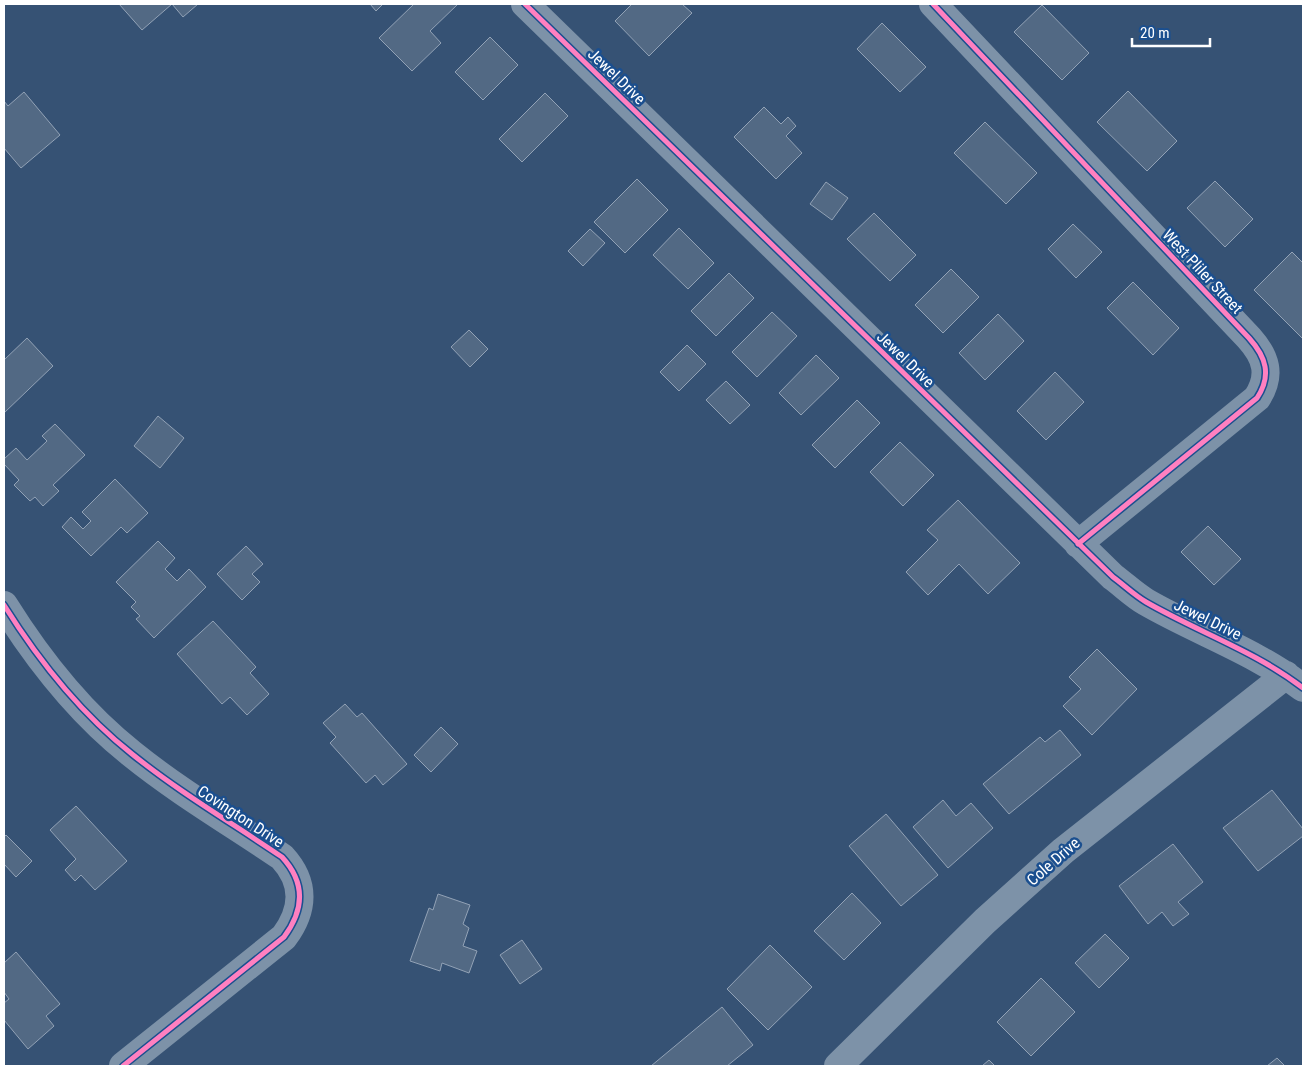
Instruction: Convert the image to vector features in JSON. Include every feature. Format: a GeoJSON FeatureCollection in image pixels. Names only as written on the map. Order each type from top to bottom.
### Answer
{"type":"FeatureCollection","features":[{"type":"Feature","properties":{"kind":"street","name":"Jewel Drive"},"geometry":{"type":"LineString","coordinates":[[525,4],[1113,577],[1145,602],[1260,658],[1295,681]]}},
{"type":"Feature","properties":{"kind":"street","name":"West Pliler Street"},"geometry":{"type":"LineString","coordinates":[[932,4],[1249,338],[1258,348],[1263,358],[1266,370],[1265,382],[1257,398],[1078,544]]}},
{"type":"Feature","properties":{"kind":"street","name":"Covington Drive"},"geometry":{"type":"LineString","coordinates":[[4,606],[43,664],[73,698],[110,735],[179,789],[282,858],[293,868],[299,883],[300,899],[298,912],[292,927],[284,937],[123,1066]]}},
{"type":"Feature","properties":{"kind":"street","name":"Cole Drive"},"geometry":{"type":"LineString","coordinates":[[838,1066],[964,942],[1051,862],[1295,681]]}},
{"type":"Feature","properties":{"kind":"building"},"geometry":{"type":"Polygon","coordinates":[[[119,4],[172,4],[142,30],[119,4]]]}},
{"type":"Feature","properties":{"kind":"building"},"geometry":{"type":"Polygon","coordinates":[[[172,4],[198,4],[183,17],[172,4]]]}},
{"type":"Feature","properties":{"kind":"building"},"geometry":{"type":"Polygon","coordinates":[[[370,4],[383,4],[376,11],[370,4]]]}},
{"type":"Feature","properties":{"kind":"building"},"geometry":{"type":"Polygon","coordinates":[[[414,4],[458,4],[430,31],[441,43],[412,71],[379,38],[414,4]]]}},
{"type":"Feature","properties":{"kind":"building"},"geometry":{"type":"Polygon","coordinates":[[[632,4],[682,4],[692,13],[649,56],[615,21],[632,4]]]}},
{"type":"Feature","properties":{"kind":"building"},"geometry":{"type":"Polygon","coordinates":[[[1042,5],[1089,53],[1062,80],[1014,32],[1042,5]]]}},
{"type":"Feature","properties":{"kind":"building"},"geometry":{"type":"Polygon","coordinates":[[[882,23],[926,67],[900,92],[857,49],[882,23]]]}},
{"type":"Feature","properties":{"kind":"building"},"geometry":{"type":"Polygon","coordinates":[[[490,37],[518,65],[483,100],[455,72],[490,37]]]}},
{"type":"Feature","properties":{"kind":"building"},"geometry":{"type":"Polygon","coordinates":[[[1128,91],[1177,141],[1147,171],[1097,122],[1128,91]]]}},
{"type":"Feature","properties":{"kind":"building"},"geometry":{"type":"Polygon","coordinates":[[[24,92],[60,135],[21,168],[4,148],[4,101],[8,106],[24,92]]]}},
{"type":"Feature","properties":{"kind":"building"},"geometry":{"type":"Polygon","coordinates":[[[545,93],[568,116],[522,162],[499,139],[545,93]]]}},
{"type":"Feature","properties":{"kind":"building"},"geometry":{"type":"Polygon","coordinates":[[[764,107],[781,124],[788,117],[796,126],[786,136],[802,153],[776,179],[734,137],[764,107]]]}},
{"type":"Feature","properties":{"kind":"building"},"geometry":{"type":"Polygon","coordinates":[[[985,122],[1037,173],[1006,204],[954,153],[985,122]]]}},
{"type":"Feature","properties":{"kind":"building"},"geometry":{"type":"Polygon","coordinates":[[[637,179],[668,210],[625,253],[594,222],[637,179]]]}},
{"type":"Feature","properties":{"kind":"building"},"geometry":{"type":"Polygon","coordinates":[[[1215,181],[1253,219],[1225,247],[1187,208],[1215,181]]]}},
{"type":"Feature","properties":{"kind":"building"},"geometry":{"type":"Polygon","coordinates":[[[826,182],[848,198],[832,220],[810,204],[826,182]]]}},
{"type":"Feature","properties":{"kind":"building"},"geometry":{"type":"Polygon","coordinates":[[[874,213],[916,255],[890,281],[847,239],[874,213]]]}},
{"type":"Feature","properties":{"kind":"building"},"geometry":{"type":"Polygon","coordinates":[[[1073,224],[1102,252],[1076,278],[1048,249],[1073,224]]]}},
{"type":"Feature","properties":{"kind":"building"},"geometry":{"type":"Polygon","coordinates":[[[679,228],[714,263],[688,289],[653,255],[679,228]]]}},
{"type":"Feature","properties":{"kind":"building"},"geometry":{"type":"Polygon","coordinates":[[[590,229],[605,243],[583,266],[568,251],[590,229]]]}},
{"type":"Feature","properties":{"kind":"building"},"geometry":{"type":"Polygon","coordinates":[[[1292,252],[1303,263],[1302,338],[1254,290],[1292,252]]]}},
{"type":"Feature","properties":{"kind":"building"},"geometry":{"type":"Polygon","coordinates":[[[951,269],[979,297],[943,333],[915,305],[951,269]]]}},
{"type":"Feature","properties":{"kind":"building"},"geometry":{"type":"Polygon","coordinates":[[[729,273],[754,298],[716,336],[691,311],[729,273]]]}},
{"type":"Feature","properties":{"kind":"building"},"geometry":{"type":"Polygon","coordinates":[[[1133,282],[1179,328],[1153,355],[1107,308],[1133,282]]]}},
{"type":"Feature","properties":{"kind":"building"},"geometry":{"type":"Polygon","coordinates":[[[772,312],[797,336],[757,377],[732,352],[772,312]]]}},
{"type":"Feature","properties":{"kind":"building"},"geometry":{"type":"Polygon","coordinates":[[[998,314],[1024,341],[985,380],[959,353],[998,314]]]}},
{"type":"Feature","properties":{"kind":"building"},"geometry":{"type":"Polygon","coordinates":[[[469,330],[488,349],[470,367],[451,347],[469,330]]]}},
{"type":"Feature","properties":{"kind":"building"},"geometry":{"type":"Polygon","coordinates":[[[27,338],[53,366],[4,413],[4,360],[27,338]]]}},
{"type":"Feature","properties":{"kind":"building"},"geometry":{"type":"Polygon","coordinates":[[[687,345],[706,364],[679,391],[660,372],[687,345]]]}},
{"type":"Feature","properties":{"kind":"building"},"geometry":{"type":"Polygon","coordinates":[[[816,355],[839,378],[801,415],[779,393],[816,355]]]}},
{"type":"Feature","properties":{"kind":"building"},"geometry":{"type":"Polygon","coordinates":[[[1055,372],[1084,402],[1046,440],[1017,411],[1055,372]]]}},
{"type":"Feature","properties":{"kind":"building"},"geometry":{"type":"Polygon","coordinates":[[[726,381],[750,405],[730,424],[706,400],[726,381]]]}},
{"type":"Feature","properties":{"kind":"building"},"geometry":{"type":"Polygon","coordinates":[[[857,400],[880,423],[835,468],[812,445],[857,400]]]}},
{"type":"Feature","properties":{"kind":"building"},"geometry":{"type":"Polygon","coordinates":[[[158,416],[184,438],[160,468],[134,446],[158,416]]]}},
{"type":"Feature","properties":{"kind":"building"},"geometry":{"type":"Polygon","coordinates":[[[55,424],[85,455],[53,485],[59,491],[43,506],[35,497],[30,501],[14,485],[19,480],[4,464],[4,459],[16,448],[27,460],[47,441],[42,436],[55,424]]]}},
{"type":"Feature","properties":{"kind":"building"},"geometry":{"type":"Polygon","coordinates":[[[900,442],[934,475],[903,506],[870,472],[900,442]]]}},
{"type":"Feature","properties":{"kind":"building"},"geometry":{"type":"Polygon","coordinates":[[[115,479],[148,513],[127,533],[121,527],[91,556],[62,527],[71,517],[83,529],[91,521],[82,512],[115,479]]]}},
{"type":"Feature","properties":{"kind":"building"},"geometry":{"type":"Polygon","coordinates":[[[958,500],[1020,563],[988,594],[959,564],[928,595],[906,572],[938,540],[927,530],[958,500]]]}},
{"type":"Feature","properties":{"kind":"building"},"geometry":{"type":"Polygon","coordinates":[[[1208,526],[1241,559],[1214,585],[1181,552],[1208,526]]]}},
{"type":"Feature","properties":{"kind":"building"},"geometry":{"type":"Polygon","coordinates":[[[158,541],[175,558],[165,569],[177,581],[189,569],[206,587],[154,638],[136,619],[140,616],[131,607],[136,602],[116,582],[158,541]]]}},
{"type":"Feature","properties":{"kind":"building"},"geometry":{"type":"Polygon","coordinates":[[[246,546],[263,564],[252,574],[260,582],[242,600],[217,574],[246,546]]]}},
{"type":"Feature","properties":{"kind":"building"},"geometry":{"type":"Polygon","coordinates":[[[213,621],[256,667],[250,673],[269,694],[247,715],[230,697],[222,704],[177,654],[213,621]]]}},
{"type":"Feature","properties":{"kind":"building"},"geometry":{"type":"Polygon","coordinates":[[[1097,649],[1137,689],[1092,735],[1063,706],[1081,689],[1069,677],[1097,649]]]}},
{"type":"Feature","properties":{"kind":"building"},"geometry":{"type":"Polygon","coordinates":[[[345,704],[357,717],[362,713],[407,764],[383,785],[375,775],[366,783],[330,743],[336,737],[323,723],[345,704]]]}},
{"type":"Feature","properties":{"kind":"building"},"geometry":{"type":"Polygon","coordinates":[[[441,727],[458,744],[431,772],[414,755],[441,727]]]}},
{"type":"Feature","properties":{"kind":"building"},"geometry":{"type":"Polygon","coordinates":[[[1060,730],[1081,755],[1009,814],[983,784],[1040,737],[1045,742],[1060,730]]]}},
{"type":"Feature","properties":{"kind":"building"},"geometry":{"type":"Polygon","coordinates":[[[1272,790],[1303,829],[1303,836],[1258,871],[1223,828],[1272,790]]]}},
{"type":"Feature","properties":{"kind":"building"},"geometry":{"type":"Polygon","coordinates":[[[943,800],[956,816],[971,803],[993,828],[948,868],[913,827],[943,800]]]}},
{"type":"Feature","properties":{"kind":"building"},"geometry":{"type":"Polygon","coordinates":[[[76,806],[127,861],[95,890],[81,875],[75,881],[65,870],[76,859],[50,830],[76,806]]]}},
{"type":"Feature","properties":{"kind":"building"},"geometry":{"type":"Polygon","coordinates":[[[886,814],[938,875],[901,906],[849,846],[886,814]]]}},
{"type":"Feature","properties":{"kind":"building"},"geometry":{"type":"Polygon","coordinates":[[[6,835],[32,861],[16,877],[4,864],[4,837],[6,835]]]}},
{"type":"Feature","properties":{"kind":"building"},"geometry":{"type":"Polygon","coordinates":[[[1173,844],[1203,882],[1178,902],[1189,914],[1173,926],[1162,912],[1148,924],[1119,886],[1173,844]]]}},
{"type":"Feature","properties":{"kind":"building"},"geometry":{"type":"Polygon","coordinates":[[[852,893],[881,923],[844,960],[814,931],[852,893]]]}},
{"type":"Feature","properties":{"kind":"building"},"geometry":{"type":"Polygon","coordinates":[[[438,894],[470,905],[463,924],[469,928],[463,946],[477,951],[469,973],[442,963],[440,971],[410,961],[429,908],[433,910],[438,894]]]}},
{"type":"Feature","properties":{"kind":"building"},"geometry":{"type":"Polygon","coordinates":[[[1105,934],[1129,958],[1099,988],[1075,963],[1105,934]]]}},
{"type":"Feature","properties":{"kind":"building"},"geometry":{"type":"Polygon","coordinates":[[[522,940],[542,969],[520,984],[500,955],[522,940]]]}},
{"type":"Feature","properties":{"kind":"building"},"geometry":{"type":"Polygon","coordinates":[[[770,945],[812,987],[768,1030],[727,989],[770,945]]]}},
{"type":"Feature","properties":{"kind":"building"},"geometry":{"type":"Polygon","coordinates":[[[16,952],[60,1004],[46,1016],[54,1026],[28,1049],[4,1020],[4,1003],[9,999],[4,992],[4,963],[16,952]]]}},
{"type":"Feature","properties":{"kind":"building"},"geometry":{"type":"Polygon","coordinates":[[[1041,978],[1075,1012],[1031,1056],[997,1022],[1041,978]]]}},
{"type":"Feature","properties":{"kind":"building"},"geometry":{"type":"Polygon","coordinates":[[[722,1007],[753,1045],[727,1066],[651,1066],[722,1007]]]}},
{"type":"Feature","properties":{"kind":"building"},"geometry":{"type":"Polygon","coordinates":[[[1277,1058],[1285,1066],[1267,1066],[1277,1058]]]}},
{"type":"Feature","properties":{"kind":"building"},"geometry":{"type":"Polygon","coordinates":[[[989,1060],[995,1066],[982,1066],[989,1060]]]}},
{"type":"Feature","properties":{"kind":"cycle path"},"geometry":{"type":"LineString","coordinates":[[525,4],[1113,577],[1146,602],[1246,652],[1303,688]]}},
{"type":"Feature","properties":{"kind":"cycle path"},"geometry":{"type":"LineString","coordinates":[[933,4],[1249,338],[1260,352],[1265,366],[1266,374],[1262,390],[1257,398],[1078,544]]}},
{"type":"Feature","properties":{"kind":"cycle path"},"geometry":{"type":"LineString","coordinates":[[4,605],[46,666],[95,721],[132,754],[168,781],[282,857],[290,867],[298,887],[300,897],[296,917],[284,937],[123,1066]]}}]}
